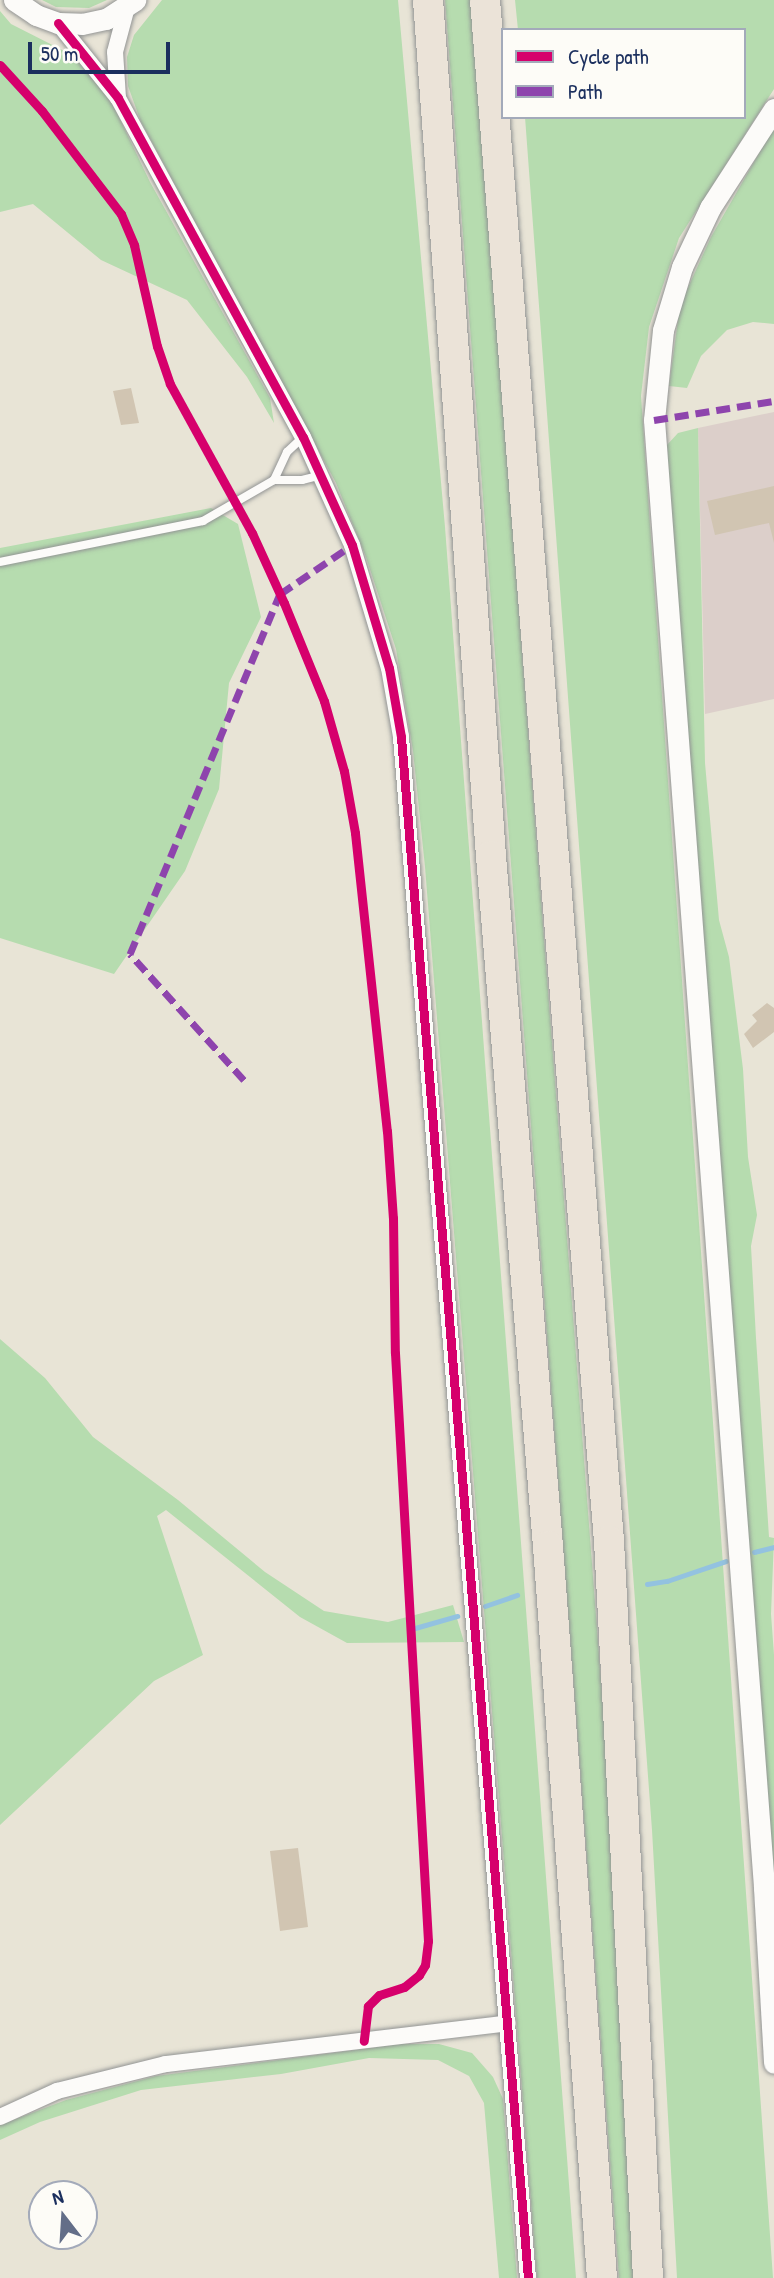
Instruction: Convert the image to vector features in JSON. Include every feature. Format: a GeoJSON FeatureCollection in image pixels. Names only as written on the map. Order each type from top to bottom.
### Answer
{"type":"FeatureCollection","features":[{"type":"Feature","properties":{"kind":"highway"},"geometry":{"type":"LineString","coordinates":[[418,0],[435,102]]}},
{"type":"Feature","properties":{"kind":"highway"},"geometry":{"type":"LineString","coordinates":[[428,0],[490,843],[547,1532],[602,2278]]}},
{"type":"Feature","properties":{"kind":"highway"},"geometry":{"type":"LineString","coordinates":[[485,0],[609,1541],[648,2278]]}},
{"type":"Feature","properties":{"kind":"street"},"geometry":{"type":"LineString","coordinates":[[14,0],[36,15],[58,23],[82,24],[106,19],[131,4]]}},
{"type":"Feature","properties":{"kind":"street"},"geometry":{"type":"LineString","coordinates":[[118,98],[115,52],[131,4]]}},
{"type":"Feature","properties":{"kind":"street"},"geometry":{"type":"LineString","coordinates":[[58,23],[118,98],[303,437],[352,545],[389,668],[401,737],[528,2278]]}},
{"type":"Feature","properties":{"kind":"street"},"geometry":{"type":"LineString","coordinates":[[774,109],[710,208],[682,267],[663,330],[654,420],[774,2063]]}},
{"type":"Feature","properties":{"kind":"street"},"geometry":{"type":"LineString","coordinates":[[0,2118],[57,2091],[166,2064],[508,2023]]}},
{"type":"Feature","properties":{"kind":"lane"},"geometry":{"type":"LineString","coordinates":[[274,480],[287,452],[303,437]]}},
{"type":"Feature","properties":{"kind":"lane"},"geometry":{"type":"LineString","coordinates":[[0,562],[203,521],[274,480],[302,480],[322,475]]}},
{"type":"Feature","properties":{"kind":"shaded area"},"geometry":{"type":"Polygon","coordinates":[[[774,412],[774,699],[705,714],[698,428],[774,412]]]}},
{"type":"Feature","properties":{"kind":"green space"},"geometry":{"type":"Polygon","coordinates":[[[42,0],[107,0],[89,8],[56,7],[42,0]]]}},
{"type":"Feature","properties":{"kind":"green space"},"geometry":{"type":"Polygon","coordinates":[[[162,0],[398,0],[445,527],[576,2278],[537,2278],[425,867],[413,751],[396,649],[366,557],[336,483],[141,122],[128,86],[127,57],[134,35],[162,0]]]}},
{"type":"Feature","properties":{"kind":"green space"},"geometry":{"type":"Polygon","coordinates":[[[445,0],[472,0],[611,1811],[638,2278],[619,2278],[445,0]]]}},
{"type":"Feature","properties":{"kind":"green space"},"geometry":{"type":"Polygon","coordinates":[[[515,0],[774,0],[774,89],[679,238],[649,327],[641,396],[773,2278],[677,2278],[652,1830],[525,119],[746,119],[746,28],[518,28],[515,0]]]}},
{"type":"Feature","properties":{"kind":"green space"},"geometry":{"type":"Polygon","coordinates":[[[0,11],[11,24],[82,60],[115,109],[150,182],[270,398],[274,423],[247,377],[187,300],[101,260],[33,204],[0,212],[0,11]]]}},
{"type":"Feature","properties":{"kind":"green space"},"geometry":{"type":"Polygon","coordinates":[[[774,127],[774,324],[753,322],[727,330],[701,356],[687,388],[669,386],[680,305],[711,237],[774,127]]]}},
{"type":"Feature","properties":{"kind":"green space"},"geometry":{"type":"Polygon","coordinates":[[[698,428],[705,763],[719,920],[729,957],[743,1069],[748,1157],[757,1215],[751,1246],[769,1537],[774,1538],[771,1614],[774,1655],[774,1879],[672,553],[667,445],[678,433],[698,428]]]}},
{"type":"Feature","properties":{"kind":"green space"},"geometry":{"type":"Polygon","coordinates":[[[211,508],[238,524],[261,617],[229,683],[219,789],[185,871],[114,974],[0,938],[0,548],[211,508]]]}},
{"type":"Feature","properties":{"kind":"green space"},"geometry":{"type":"Polygon","coordinates":[[[0,1339],[45,1378],[93,1437],[178,1500],[265,1572],[324,1611],[388,1622],[453,1605],[464,1642],[347,1643],[300,1617],[166,1510],[157,1516],[203,1655],[154,1681],[0,1825],[0,1339]]]}},
{"type":"Feature","properties":{"kind":"green space"},"geometry":{"type":"Polygon","coordinates":[[[400,2044],[439,2044],[472,2053],[493,2077],[503,2099],[517,2278],[499,2278],[484,2103],[469,2076],[438,2060],[369,2058],[281,2074],[141,2090],[40,2122],[0,2140],[0,2125],[66,2100],[156,2076],[400,2044]]]}},
{"type":"Feature","properties":{"kind":"building"},"geometry":{"type":"Polygon","coordinates":[[[131,388],[139,423],[121,425],[113,391],[131,388]]]}},
{"type":"Feature","properties":{"kind":"building"},"geometry":{"type":"Polygon","coordinates":[[[774,486],[774,543],[769,523],[715,535],[707,501],[774,486]]]}},
{"type":"Feature","properties":{"kind":"building"},"geometry":{"type":"Polygon","coordinates":[[[767,1003],[774,1008],[774,1032],[753,1048],[744,1034],[757,1021],[752,1015],[767,1003]]]}},
{"type":"Feature","properties":{"kind":"building"},"geometry":{"type":"Polygon","coordinates":[[[298,1848],[308,1927],[280,1931],[270,1851],[298,1848]]]}},
{"type":"Feature","properties":{"kind":"waterway"},"geometry":{"type":"LineString","coordinates":[[754,1552],[774,1547]]}},
{"type":"Feature","properties":{"kind":"waterway"},"geometry":{"type":"LineString","coordinates":[[647,1584],[667,1581],[726,1561]]}},
{"type":"Feature","properties":{"kind":"waterway"},"geometry":{"type":"LineString","coordinates":[[485,1606],[517,1595]]}},
{"type":"Feature","properties":{"kind":"waterway"},"geometry":{"type":"LineString","coordinates":[[415,1628],[457,1616]]}},
{"type":"Feature","properties":{"kind":"marked path"},"geometry":{"type":"LineString","coordinates":[[654,420],[774,401]]}},
{"type":"Feature","properties":{"kind":"marked path"},"geometry":{"type":"LineString","coordinates":[[244,1080],[130,954],[280,594],[352,545]]}},
{"type":"Feature","properties":{"kind":"cycle path"},"geometry":{"type":"LineString","coordinates":[[58,23],[118,98],[303,437],[352,545],[389,668],[401,737],[528,2278]]}},
{"type":"Feature","properties":{"kind":"cycle path"},"geometry":{"type":"LineString","coordinates":[[0,65],[42,111],[121,214],[134,245],[157,346],[170,384],[252,533],[284,603],[324,701],[344,771],[355,833],[387,1131],[393,1218],[395,1353],[428,1941],[425,1965],[419,1975],[404,1987],[379,1995],[368,2006],[364,2041]]}}]}
